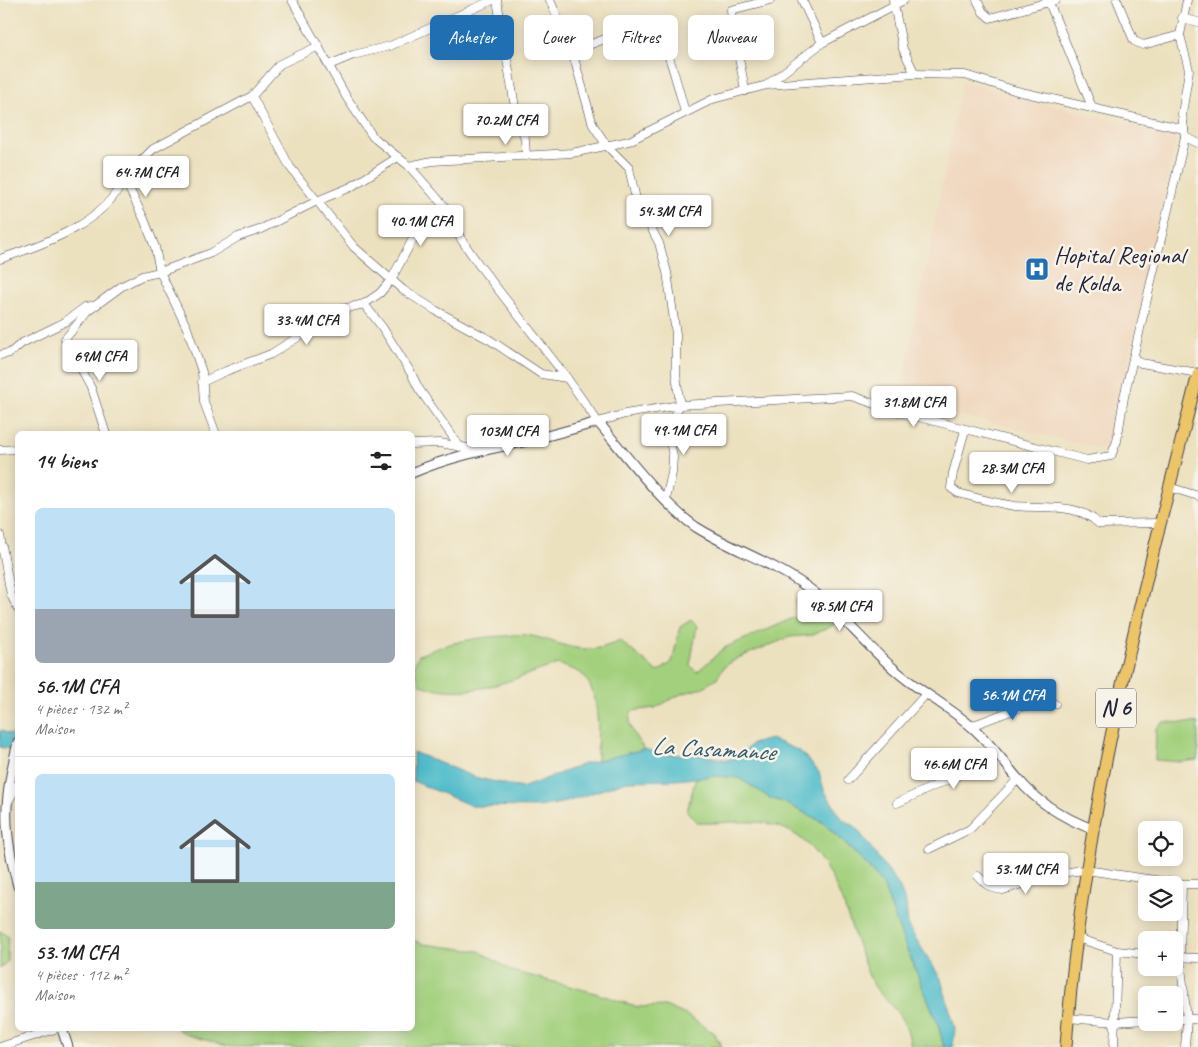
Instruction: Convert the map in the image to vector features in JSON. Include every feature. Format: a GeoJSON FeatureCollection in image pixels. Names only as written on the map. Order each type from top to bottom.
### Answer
{"type":"FeatureCollection","features":[{"type":"Feature","properties":{"kind":"main road","name":"N 6"},"geometry":{"type":"LineString","coordinates":[[1066,1047],[1077,938],[1092,829],[1117,705],[1198,373]]}},
{"type":"Feature","properties":{"kind":"street"},"geometry":{"type":"LineString","coordinates":[[292,0],[330,64],[347,98],[373,137],[409,166],[445,207],[461,239],[478,265],[567,378],[598,422],[666,499],[696,526],[765,561],[814,592],[849,623],[894,670],[971,726],[994,748],[1018,780],[1067,819],[1092,829]]}},
{"type":"Feature","properties":{"kind":"street"},"geometry":{"type":"LineString","coordinates":[[330,64],[353,55],[390,46],[493,0]]}},
{"type":"Feature","properties":{"kind":"street"},"geometry":{"type":"LineString","coordinates":[[497,0],[515,107],[525,139],[526,156]]}},
{"type":"Feature","properties":{"kind":"street"},"geometry":{"type":"LineString","coordinates":[[550,0],[556,15]]}},
{"type":"Feature","properties":{"kind":"street"},"geometry":{"type":"LineString","coordinates":[[745,90],[742,65],[733,36],[731,10],[770,0]]}},
{"type":"Feature","properties":{"kind":"street"},"geometry":{"type":"LineString","coordinates":[[802,0],[822,43]]}},
{"type":"Feature","properties":{"kind":"street"},"geometry":{"type":"LineString","coordinates":[[767,84],[822,43],[895,3],[904,0]]}},
{"type":"Feature","properties":{"kind":"street"},"geometry":{"type":"LineString","coordinates":[[977,0],[983,12],[990,18],[1051,1],[1092,106]]}},
{"type":"Feature","properties":{"kind":"street"},"geometry":{"type":"LineString","coordinates":[[1117,0],[1134,40],[1143,46],[1180,35]]}},
{"type":"Feature","properties":{"kind":"street"},"geometry":{"type":"LineString","coordinates":[[415,472],[432,464],[478,450],[521,442],[625,414],[680,405],[852,396],[895,411],[1087,460],[1111,456],[1117,441],[1133,358],[1184,133],[1182,114],[1189,78],[1180,35],[1187,0]]}},
{"type":"Feature","properties":{"kind":"street"},"geometry":{"type":"LineString","coordinates":[[895,3],[903,49],[914,74]]}},
{"type":"Feature","properties":{"kind":"street"},"geometry":{"type":"LineString","coordinates":[[1182,18],[1198,22]]}},
{"type":"Feature","properties":{"kind":"street"},"geometry":{"type":"LineString","coordinates":[[593,43],[649,22],[655,26],[669,57],[685,112]]}},
{"type":"Feature","properties":{"kind":"street"},"geometry":{"type":"LineString","coordinates":[[0,259],[36,246],[89,221],[114,199],[124,178],[152,149],[252,96],[280,64],[319,46]]}},
{"type":"Feature","properties":{"kind":"street"},"geometry":{"type":"LineString","coordinates":[[575,60],[593,126],[607,146],[629,168],[636,199],[660,243],[667,272],[676,334],[676,374],[680,405],[671,422],[669,434],[673,457],[672,473],[666,499]]}},
{"type":"Feature","properties":{"kind":"street"},"geometry":{"type":"LineString","coordinates":[[409,166],[432,161],[572,153],[629,141],[713,99],[767,84],[914,74],[965,75],[1017,91],[1092,106],[1184,133],[1198,143]]}},
{"type":"Feature","properties":{"kind":"street"},"geometry":{"type":"LineString","coordinates":[[1189,78],[1198,80]]}},
{"type":"Feature","properties":{"kind":"street"},"geometry":{"type":"LineString","coordinates":[[252,96],[290,167],[354,247],[403,290],[490,340],[541,374],[567,378]]}},
{"type":"Feature","properties":{"kind":"street"},"geometry":{"type":"LineString","coordinates":[[105,431],[91,388],[65,339],[96,305],[122,286],[142,276],[160,272],[211,253],[238,237],[259,230],[317,200],[336,194],[368,178],[398,157]]}},
{"type":"Feature","properties":{"kind":"street"},"geometry":{"type":"LineString","coordinates":[[124,178],[144,219],[160,272],[187,328],[202,372],[204,402],[215,431]]}},
{"type":"Feature","properties":{"kind":"street"},"geometry":{"type":"LineString","coordinates":[[202,382],[271,354],[343,309],[364,304],[380,293],[391,280],[415,235],[445,207]]}},
{"type":"Feature","properties":{"kind":"street"},"geometry":{"type":"LineString","coordinates":[[364,304],[388,335],[419,389],[460,447]]}},
{"type":"Feature","properties":{"kind":"street"},"geometry":{"type":"LineString","coordinates":[[0,354],[10,353],[22,343],[66,322],[85,307],[96,305]]}},
{"type":"Feature","properties":{"kind":"street"},"geometry":{"type":"LineString","coordinates":[[1133,358],[1141,363],[1198,373]]}},
{"type":"Feature","properties":{"kind":"street"},"geometry":{"type":"LineString","coordinates":[[965,430],[953,473],[951,488],[958,492],[1013,506],[1073,509],[1090,515],[1099,524],[1160,523]]}},
{"type":"Feature","properties":{"kind":"street"},"geometry":{"type":"LineString","coordinates":[[415,444],[440,443],[478,450]]}},
{"type":"Feature","properties":{"kind":"street"},"geometry":{"type":"LineString","coordinates":[[0,450],[15,450]]}},
{"type":"Feature","properties":{"kind":"street"},"geometry":{"type":"LineString","coordinates":[[1169,488],[1198,496]]}},
{"type":"Feature","properties":{"kind":"street"},"geometry":{"type":"LineString","coordinates":[[0,535],[11,595],[15,603]]}},
{"type":"Feature","properties":{"kind":"street"},"geometry":{"type":"LineString","coordinates":[[848,780],[926,694]]}},
{"type":"Feature","properties":{"kind":"street"},"geometry":{"type":"LineString","coordinates":[[971,726],[1040,700],[1055,704]]}},
{"type":"Feature","properties":{"kind":"street"},"geometry":{"type":"LineString","coordinates":[[897,803],[964,772],[994,748]]}},
{"type":"Feature","properties":{"kind":"street"},"geometry":{"type":"LineString","coordinates":[[15,754],[6,808],[6,834],[15,873]]}},
{"type":"Feature","properties":{"kind":"street"},"geometry":{"type":"LineString","coordinates":[[929,849],[970,829],[1018,780]]}},
{"type":"Feature","properties":{"kind":"street"},"geometry":{"type":"LineString","coordinates":[[6,808],[15,790]]}},
{"type":"Feature","properties":{"kind":"street"},"geometry":{"type":"LineString","coordinates":[[978,876],[986,885],[1003,890],[1058,873],[1086,870],[1138,878]]}},
{"type":"Feature","properties":{"kind":"street"},"geometry":{"type":"LineString","coordinates":[[1183,884],[1198,884]]}},
{"type":"Feature","properties":{"kind":"street"},"geometry":{"type":"LineString","coordinates":[[1077,938],[1117,951],[1138,953]]}},
{"type":"Feature","properties":{"kind":"street"},"geometry":{"type":"LineString","coordinates":[[1114,1047],[1117,951]]}},
{"type":"Feature","properties":{"kind":"street"},"geometry":{"type":"LineString","coordinates":[[1183,958],[1198,958]]}},
{"type":"Feature","properties":{"kind":"street"},"geometry":{"type":"LineString","coordinates":[[1180,976],[1187,1019],[1185,1047]]}},
{"type":"Feature","properties":{"kind":"street"},"geometry":{"type":"LineString","coordinates":[[1068,1018],[1115,1022],[1138,1021]]}},
{"type":"Feature","properties":{"kind":"street"},"geometry":{"type":"LineString","coordinates":[[1183,1019],[1198,1019]]}},
{"type":"Feature","properties":{"kind":"street"},"geometry":{"type":"LineString","coordinates":[[0,1047],[50,1031]]}},
{"type":"Feature","properties":{"kind":"street"},"geometry":{"type":"LineString","coordinates":[[63,1031],[68,1047]]}},
{"type":"Feature","properties":{"kind":"shaded area","name":"Hopital Regional de Kolda"},"geometry":{"type":"Polygon","coordinates":[[[962,82],[1176,137],[1110,451],[900,401],[962,82]]]}},
{"type":"Feature","properties":{"kind":"green space"},"geometry":{"type":"Polygon","coordinates":[[[808,595],[820,602],[837,619],[832,626],[813,635],[790,637],[738,658],[725,666],[716,679],[702,688],[681,694],[655,708],[632,711],[630,716],[631,726],[644,749],[597,762],[598,729],[596,705],[589,684],[583,675],[578,672],[558,664],[491,686],[457,691],[421,685],[415,672],[415,664],[419,655],[440,647],[471,639],[521,635],[583,649],[594,649],[620,641],[658,672],[672,662],[680,627],[691,620],[697,626],[690,665],[697,672],[724,648],[798,616],[796,601],[808,595]]]}},
{"type":"Feature","properties":{"kind":"green space"},"geometry":{"type":"Polygon","coordinates":[[[1164,722],[1198,723],[1198,760],[1180,762],[1155,760],[1156,728],[1164,722]]]}},
{"type":"Feature","properties":{"kind":"green space"},"geometry":{"type":"Polygon","coordinates":[[[696,777],[739,778],[770,798],[785,803],[822,822],[862,860],[883,885],[903,940],[938,1024],[944,1047],[911,1047],[908,1032],[901,1018],[880,993],[869,976],[837,889],[826,868],[813,850],[797,836],[777,826],[757,822],[697,823],[687,811],[696,777]]]}},
{"type":"Feature","properties":{"kind":"green space"},"geometry":{"type":"Polygon","coordinates":[[[0,931],[8,936],[7,962],[0,969],[0,931]]]}},
{"type":"Feature","properties":{"kind":"green space"},"geometry":{"type":"Polygon","coordinates":[[[415,941],[423,944],[479,951],[512,971],[592,992],[638,1007],[665,1006],[686,1015],[714,1033],[722,1047],[230,1047],[188,1035],[181,1031],[314,1031],[320,1034],[336,1031],[415,1031],[415,941]]]}},
{"type":"Feature","properties":{"kind":"water"},"geometry":{"type":"Polygon","coordinates":[[[0,730],[15,735],[15,751],[0,747],[0,730]]]}},
{"type":"Feature","properties":{"kind":"water"},"geometry":{"type":"Polygon","coordinates":[[[771,739],[800,751],[819,772],[824,790],[843,820],[855,826],[899,886],[906,904],[908,926],[941,979],[955,1028],[953,1047],[944,1047],[938,1024],[903,940],[883,885],[862,860],[823,822],[785,803],[770,798],[739,778],[714,776],[676,780],[627,781],[566,802],[539,807],[472,806],[415,782],[415,753],[474,777],[522,788],[584,764],[644,749],[665,755],[698,754],[727,760],[739,756],[752,744],[771,739]]]}},
{"type":"Feature","properties":{"kind":"place","name":"Hopital Regional de Kolda"},"geometry":{"type":"Point","coordinates":[1037,269]}},
{"type":"Feature","properties":{"kind":"water label","name":"La Casamance"},"geometry":{"type":"Point","coordinates":[713,749]}}]}
